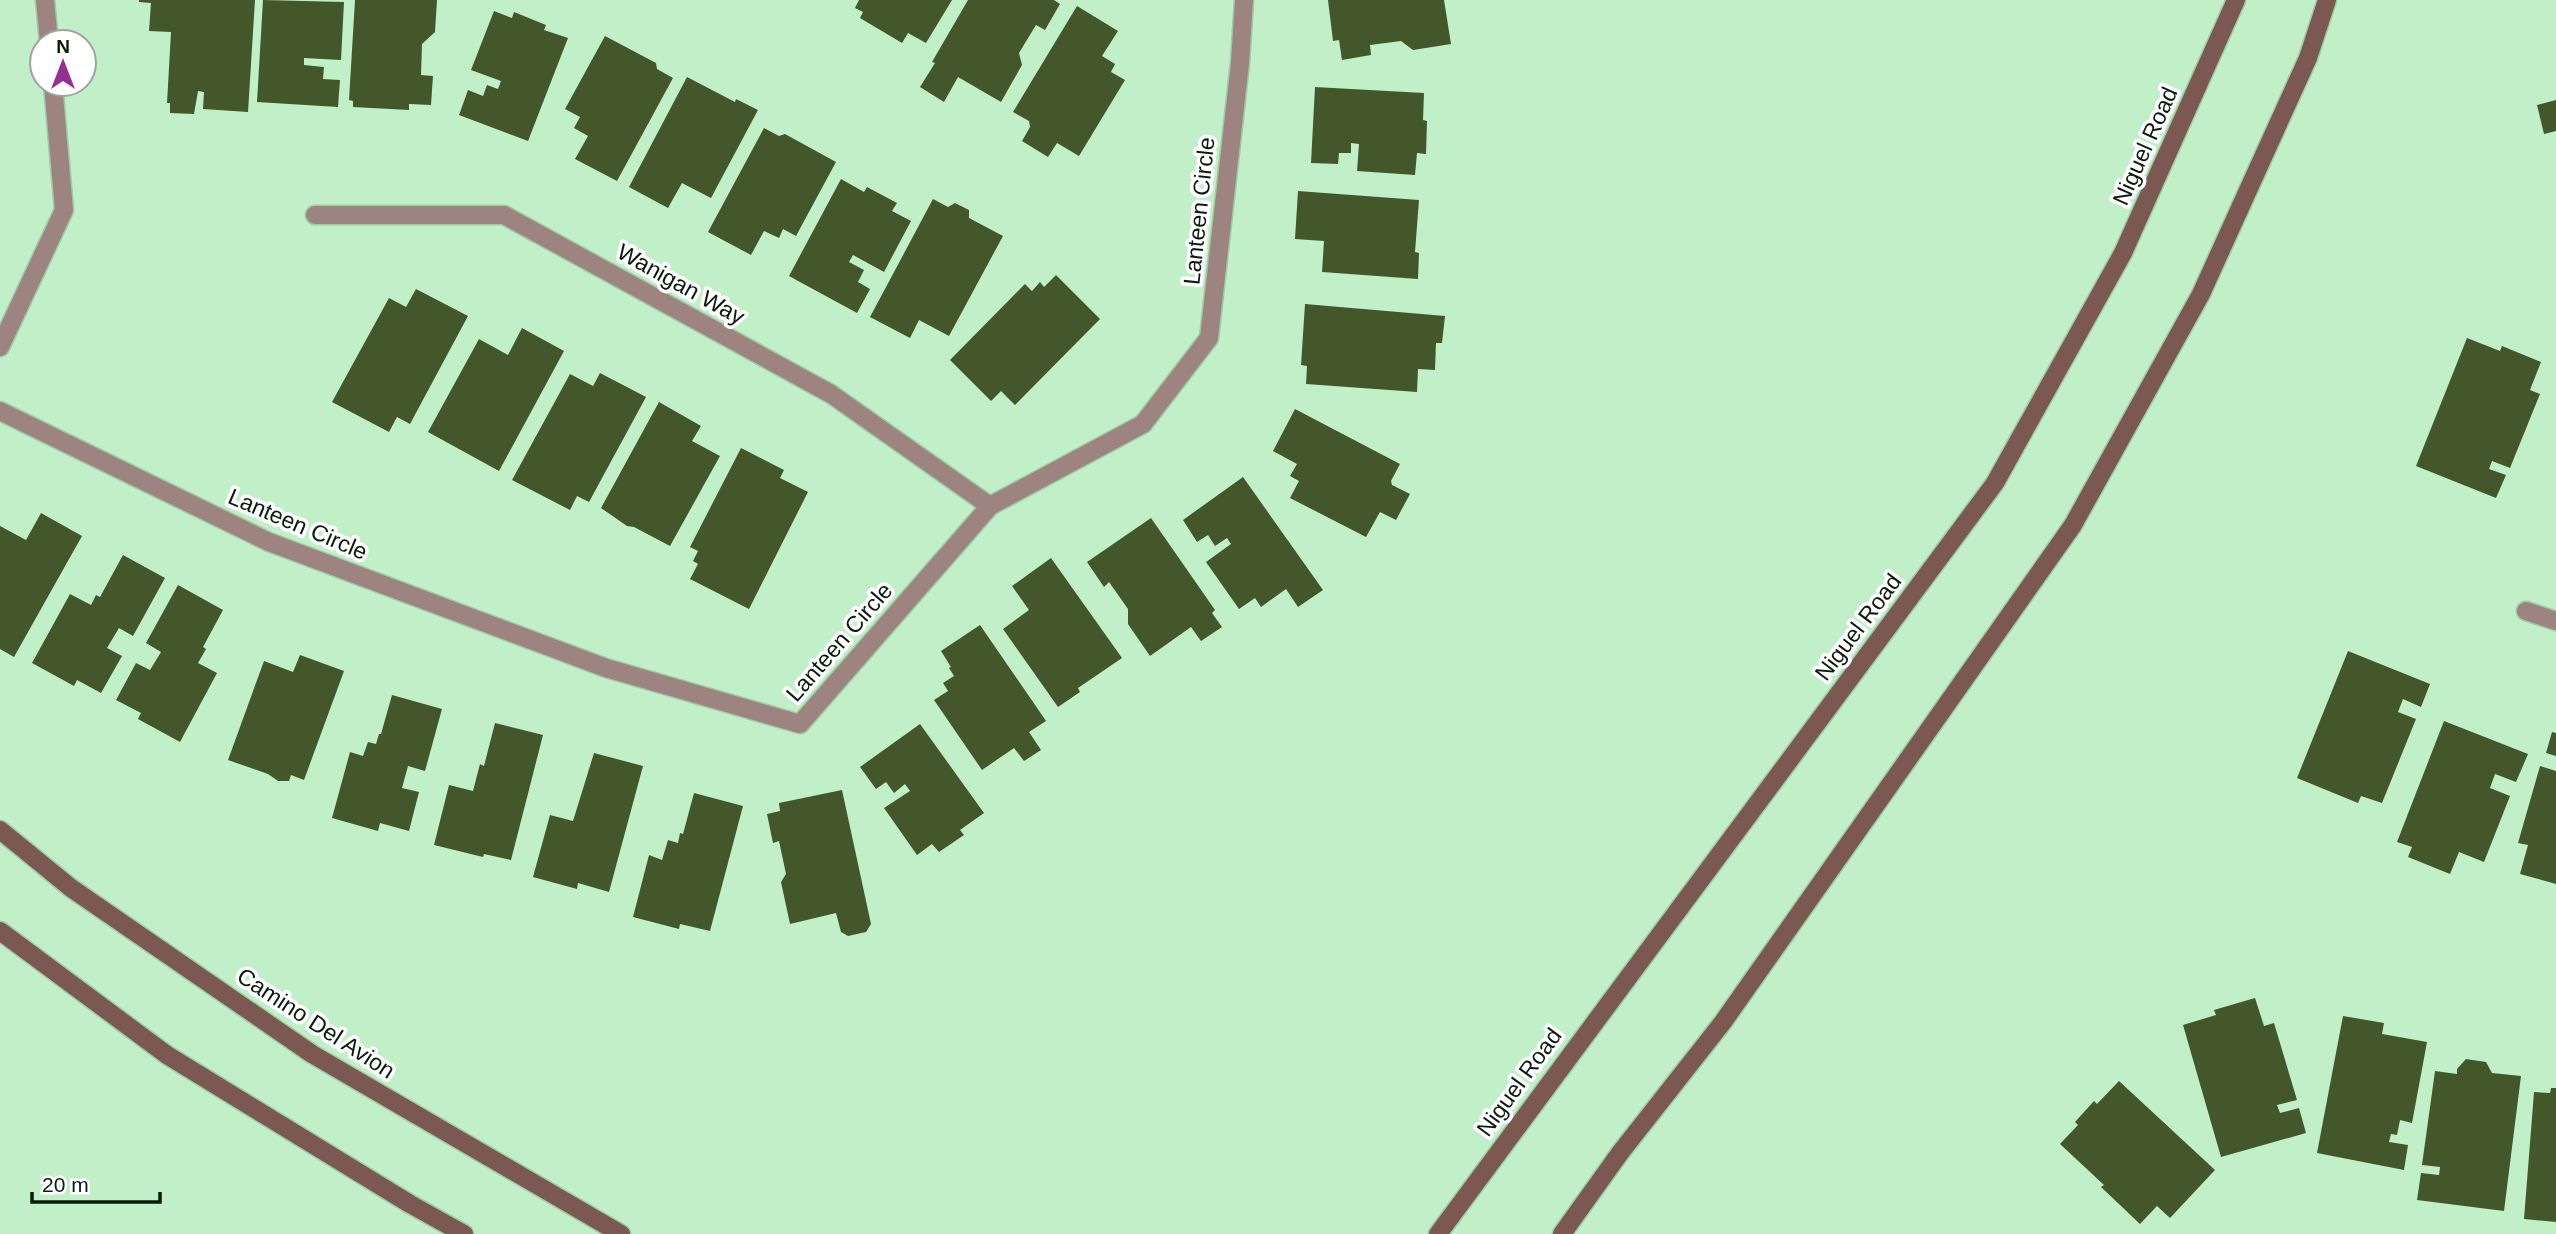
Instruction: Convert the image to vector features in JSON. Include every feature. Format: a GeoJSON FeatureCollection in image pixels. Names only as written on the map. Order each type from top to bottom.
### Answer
{"type":"FeatureCollection","features":[{"type":"Feature","properties":{"kind":"main road","name":"Niguel Road"},"geometry":{"type":"LineString","coordinates":[[1438,1234],[1995,484],[2123,253],[2236,0]]}},
{"type":"Feature","properties":{"kind":"main road"},"geometry":{"type":"LineString","coordinates":[[1562,1234],[1620,1153],[1723,1022],[2073,525],[2201,294],[2308,58],[2327,0]]}},
{"type":"Feature","properties":{"kind":"main road","name":"Camino Del Avion"},"geometry":{"type":"LineString","coordinates":[[0,830],[71,888],[312,1054],[621,1234]]}},
{"type":"Feature","properties":{"kind":"main road"},"geometry":{"type":"LineString","coordinates":[[0,931],[167,1055],[464,1234]]}},
{"type":"Feature","properties":{"kind":"street"},"geometry":{"type":"LineString","coordinates":[[45,0],[48,28]]}},
{"type":"Feature","properties":{"kind":"street","name":"Lanteen Circle"},"geometry":{"type":"LineString","coordinates":[[0,411],[269,542],[606,668],[800,724],[989,506],[1143,424],[1209,338],[1240,63],[1244,0]]}},
{"type":"Feature","properties":{"kind":"street"},"geometry":{"type":"LineString","coordinates":[[0,347],[64,211],[54,98]]}},
{"type":"Feature","properties":{"kind":"street","name":"Wanigan Way"},"geometry":{"type":"LineString","coordinates":[[315,215],[504,215],[831,394],[989,506]]}},
{"type":"Feature","properties":{"kind":"street"},"geometry":{"type":"LineString","coordinates":[[2526,611],[2556,621]]}},
{"type":"Feature","properties":{"kind":"building"},"geometry":{"type":"Polygon","coordinates":[[[139,0],[255,0],[248,112],[203,109],[204,92],[198,91],[194,114],[170,113],[170,103],[167,103],[171,32],[149,31],[151,3],[139,0]]]}},
{"type":"Feature","properties":{"kind":"building"},"geometry":{"type":"Polygon","coordinates":[[[263,0],[344,2],[341,60],[304,58],[304,65],[324,67],[323,79],[340,80],[338,107],[257,102],[263,0]]]}},
{"type":"Feature","properties":{"kind":"building"},"geometry":{"type":"Polygon","coordinates":[[[355,0],[437,0],[435,32],[422,44],[421,75],[433,76],[431,105],[409,104],[409,110],[353,107],[353,101],[349,100],[355,0]]]}},
{"type":"Feature","properties":{"kind":"building"},"geometry":{"type":"Polygon","coordinates":[[[859,0],[952,0],[926,43],[908,33],[902,43],[860,18],[863,12],[855,8],[859,0]]]}},
{"type":"Feature","properties":{"kind":"building"},"geometry":{"type":"Polygon","coordinates":[[[968,0],[1054,0],[1060,4],[1045,30],[1036,25],[1019,53],[1022,65],[1001,102],[958,77],[944,102],[920,87],[968,0]]]}},
{"type":"Feature","properties":{"kind":"building"},"geometry":{"type":"Polygon","coordinates":[[[1328,0],[1444,0],[1451,44],[1413,50],[1401,41],[1370,45],[1371,55],[1342,60],[1339,40],[1333,41],[1328,0]]]}},
{"type":"Feature","properties":{"kind":"building"},"geometry":{"type":"Polygon","coordinates":[[[1077,6],[1118,31],[1102,56],[1115,64],[1111,72],[1125,80],[1079,156],[1057,143],[1048,157],[1022,141],[1030,127],[1029,121],[1013,112],[1077,6]]]}},
{"type":"Feature","properties":{"kind":"building"},"geometry":{"type":"Polygon","coordinates":[[[494,11],[512,18],[514,12],[546,25],[544,30],[568,38],[528,141],[459,115],[468,90],[483,96],[487,85],[498,89],[501,81],[471,70],[494,11]]]}},
{"type":"Feature","properties":{"kind":"building"},"geometry":{"type":"Polygon","coordinates":[[[605,36],[656,63],[657,69],[673,78],[617,181],[575,159],[588,136],[574,128],[580,117],[565,109],[605,36]]]}},
{"type":"Feature","properties":{"kind":"building"},"geometry":{"type":"Polygon","coordinates":[[[687,77],[735,102],[736,99],[758,110],[711,198],[682,183],[668,208],[629,187],[687,77]]]}},
{"type":"Feature","properties":{"kind":"building"},"geometry":{"type":"Polygon","coordinates":[[[1315,87],[1424,93],[1426,154],[1417,153],[1415,175],[1357,171],[1359,144],[1351,143],[1351,153],[1339,153],[1338,164],[1311,163],[1315,87]]]}},
{"type":"Feature","properties":{"kind":"building"},"geometry":{"type":"Polygon","coordinates":[[[2556,100],[2556,131],[2544,134],[2537,105],[2556,100]]]}},
{"type":"Feature","properties":{"kind":"building"},"geometry":{"type":"Polygon","coordinates":[[[764,128],[779,136],[785,134],[836,162],[796,236],[783,229],[779,238],[764,231],[751,255],[708,232],[764,128]]]}},
{"type":"Feature","properties":{"kind":"building"},"geometry":{"type":"Polygon","coordinates":[[[841,179],[864,192],[867,187],[897,203],[892,211],[911,221],[884,272],[853,255],[849,262],[864,270],[858,282],[870,289],[857,313],[789,276],[841,179]]]}},
{"type":"Feature","properties":{"kind":"building"},"geometry":{"type":"Polygon","coordinates":[[[1298,191],[1419,200],[1415,252],[1419,253],[1418,279],[1322,272],[1324,241],[1295,239],[1298,191]]]}},
{"type":"Feature","properties":{"kind":"building"},"geometry":{"type":"Polygon","coordinates":[[[933,199],[948,207],[955,203],[969,210],[969,218],[1003,236],[949,336],[919,320],[910,338],[870,317],[933,199]]]}},
{"type":"Feature","properties":{"kind":"building"},"geometry":{"type":"Polygon","coordinates":[[[1056,275],[1100,319],[1015,405],[1001,391],[991,401],[950,360],[1025,284],[1032,291],[1040,282],[1044,287],[1056,275]]]}},
{"type":"Feature","properties":{"kind":"building"},"geometry":{"type":"Polygon","coordinates":[[[416,289],[468,316],[410,424],[397,417],[389,432],[332,402],[389,298],[406,307],[416,289]]]}},
{"type":"Feature","properties":{"kind":"building"},"geometry":{"type":"Polygon","coordinates":[[[1305,304],[1445,316],[1442,343],[1436,343],[1435,370],[1418,369],[1417,392],[1306,384],[1307,366],[1301,365],[1305,304]]]}},
{"type":"Feature","properties":{"kind":"building"},"geometry":{"type":"Polygon","coordinates":[[[522,328],[564,351],[499,471],[428,432],[479,339],[508,355],[522,328]]]}},
{"type":"Feature","properties":{"kind":"building"},"geometry":{"type":"Polygon","coordinates":[[[2467,338],[2500,351],[2502,346],[2541,362],[2530,390],[2540,394],[2510,468],[2492,461],[2489,469],[2506,475],[2496,498],[2416,466],[2467,338]]]}},
{"type":"Feature","properties":{"kind":"building"},"geometry":{"type":"Polygon","coordinates":[[[600,373],[646,397],[589,502],[577,496],[570,510],[512,480],[570,374],[593,386],[600,373]]]}},
{"type":"Feature","properties":{"kind":"building"},"geometry":{"type":"Polygon","coordinates":[[[659,402],[701,426],[692,441],[720,456],[670,546],[627,526],[601,508],[659,402]]]}},
{"type":"Feature","properties":{"kind":"building"},"geometry":{"type":"Polygon","coordinates":[[[1295,409],[1400,464],[1391,481],[1392,485],[1410,494],[1396,520],[1380,512],[1366,537],[1290,498],[1299,481],[1290,476],[1297,464],[1273,451],[1295,409]]]}},
{"type":"Feature","properties":{"kind":"building"},"geometry":{"type":"Polygon","coordinates":[[[741,448],[784,470],[780,478],[808,492],[749,609],[690,579],[698,564],[693,561],[698,551],[690,547],[741,448]]]}},
{"type":"Feature","properties":{"kind":"building"},"geometry":{"type":"Polygon","coordinates":[[[1243,477],[1323,590],[1298,607],[1286,589],[1261,607],[1255,598],[1239,609],[1206,562],[1231,544],[1227,538],[1215,546],[1208,535],[1197,542],[1183,520],[1243,477]]]}},
{"type":"Feature","properties":{"kind":"building"},"geometry":{"type":"Polygon","coordinates":[[[41,513],[82,536],[14,657],[0,649],[0,526],[26,540],[41,513]]]}},
{"type":"Feature","properties":{"kind":"building"},"geometry":{"type":"Polygon","coordinates":[[[1151,518],[1215,610],[1212,613],[1222,627],[1201,641],[1191,627],[1150,656],[1128,624],[1128,609],[1109,582],[1104,587],[1087,562],[1151,518]]]}},
{"type":"Feature","properties":{"kind":"building"},"geometry":{"type":"Polygon","coordinates":[[[123,555],[165,578],[133,636],[119,628],[107,648],[122,656],[101,693],[77,680],[74,686],[32,663],[70,594],[91,605],[96,595],[100,597],[123,555]]]}},
{"type":"Feature","properties":{"kind":"building"},"geometry":{"type":"Polygon","coordinates":[[[1051,558],[1122,658],[1078,688],[1080,692],[1058,707],[1003,629],[1029,610],[1012,586],[1051,558]]]}},
{"type":"Feature","properties":{"kind":"building"},"geometry":{"type":"Polygon","coordinates":[[[178,585],[223,610],[203,647],[206,649],[198,663],[217,673],[180,742],[138,719],[141,713],[116,700],[136,663],[150,670],[161,652],[146,643],[178,585]]]}},
{"type":"Feature","properties":{"kind":"building"},"geometry":{"type":"Polygon","coordinates":[[[980,625],[1046,721],[1029,732],[1041,750],[1024,761],[1014,748],[982,770],[934,700],[948,691],[943,683],[954,676],[941,651],[980,625]]]}},
{"type":"Feature","properties":{"kind":"building"},"geometry":{"type":"Polygon","coordinates":[[[2348,651],[2430,684],[2421,707],[2403,699],[2398,712],[2416,719],[2382,803],[2361,796],[2358,803],[2297,778],[2348,651]]]}},
{"type":"Feature","properties":{"kind":"building"},"geometry":{"type":"Polygon","coordinates":[[[300,655],[344,671],[304,780],[291,775],[289,781],[278,781],[268,774],[228,760],[264,661],[293,672],[300,655]]]}},
{"type":"Feature","properties":{"kind":"building"},"geometry":{"type":"Polygon","coordinates":[[[392,695],[442,709],[425,771],[408,766],[402,788],[419,792],[409,831],[380,823],[378,831],[332,818],[350,752],[363,756],[368,742],[376,744],[392,695]]]}},
{"type":"Feature","properties":{"kind":"building"},"geometry":{"type":"Polygon","coordinates":[[[2444,721],[2528,754],[2516,782],[2495,774],[2490,788],[2510,796],[2484,862],[2459,852],[2450,874],[2408,857],[2412,847],[2397,842],[2444,721]]]}},
{"type":"Feature","properties":{"kind":"building"},"geometry":{"type":"Polygon","coordinates":[[[495,723],[543,735],[511,860],[484,854],[483,857],[434,845],[449,785],[473,791],[480,764],[484,766],[495,723]]]}},
{"type":"Feature","properties":{"kind":"building"},"geometry":{"type":"Polygon","coordinates":[[[920,724],[984,813],[960,830],[964,835],[939,852],[932,844],[917,855],[884,808],[910,791],[905,784],[894,793],[886,782],[876,789],[860,767],[920,724]]]}},
{"type":"Feature","properties":{"kind":"building"},"geometry":{"type":"Polygon","coordinates":[[[2552,732],[2556,733],[2556,756],[2546,753],[2552,732]]]}},
{"type":"Feature","properties":{"kind":"building"},"geometry":{"type":"Polygon","coordinates":[[[594,753],[643,766],[609,892],[578,883],[577,889],[533,877],[550,815],[573,821],[594,753]]]}},
{"type":"Feature","properties":{"kind":"building"},"geometry":{"type":"Polygon","coordinates":[[[2540,766],[2556,771],[2556,884],[2520,874],[2528,845],[2518,843],[2540,766]]]}},
{"type":"Feature","properties":{"kind":"building"},"geometry":{"type":"Polygon","coordinates":[[[842,790],[871,924],[866,932],[848,936],[841,932],[836,913],[790,924],[781,882],[786,874],[779,841],[773,843],[767,814],[780,811],[779,803],[842,790]]]}},
{"type":"Feature","properties":{"kind":"building"},"geometry":{"type":"Polygon","coordinates":[[[694,793],[743,806],[710,931],[680,924],[679,929],[633,917],[649,855],[662,860],[668,840],[678,843],[694,793]]]}},
{"type":"Feature","properties":{"kind":"building"},"geometry":{"type":"Polygon","coordinates":[[[2255,998],[2264,1026],[2274,1023],[2297,1100],[2277,1105],[2280,1113],[2299,1108],[2306,1133],[2221,1157],[2183,1025],[2216,1015],[2214,1010],[2255,998]]]}},
{"type":"Feature","properties":{"kind":"building"},"geometry":{"type":"Polygon","coordinates":[[[2343,1016],[2384,1023],[2382,1034],[2427,1042],[2412,1123],[2400,1120],[2397,1135],[2391,1134],[2389,1142],[2408,1145],[2404,1170],[2317,1153],[2343,1016]]]}},
{"type":"Feature","properties":{"kind":"building"},"geometry":{"type":"Polygon","coordinates":[[[2466,1059],[2486,1062],[2492,1073],[2521,1076],[2504,1211],[2417,1200],[2421,1173],[2439,1175],[2440,1167],[2422,1165],[2435,1071],[2457,1074],[2457,1069],[2466,1059]]]}},
{"type":"Feature","properties":{"kind":"building"},"geometry":{"type":"Polygon","coordinates":[[[2119,1081],[2215,1170],[2170,1218],[2157,1206],[2140,1224],[2101,1187],[2104,1185],[2060,1144],[2078,1125],[2075,1122],[2094,1101],[2097,1104],[2119,1081]]]}},
{"type":"Feature","properties":{"kind":"building"},"geometry":{"type":"Polygon","coordinates":[[[2551,1088],[2556,1088],[2556,1222],[2524,1219],[2534,1092],[2550,1093],[2551,1088]]]}}]}
